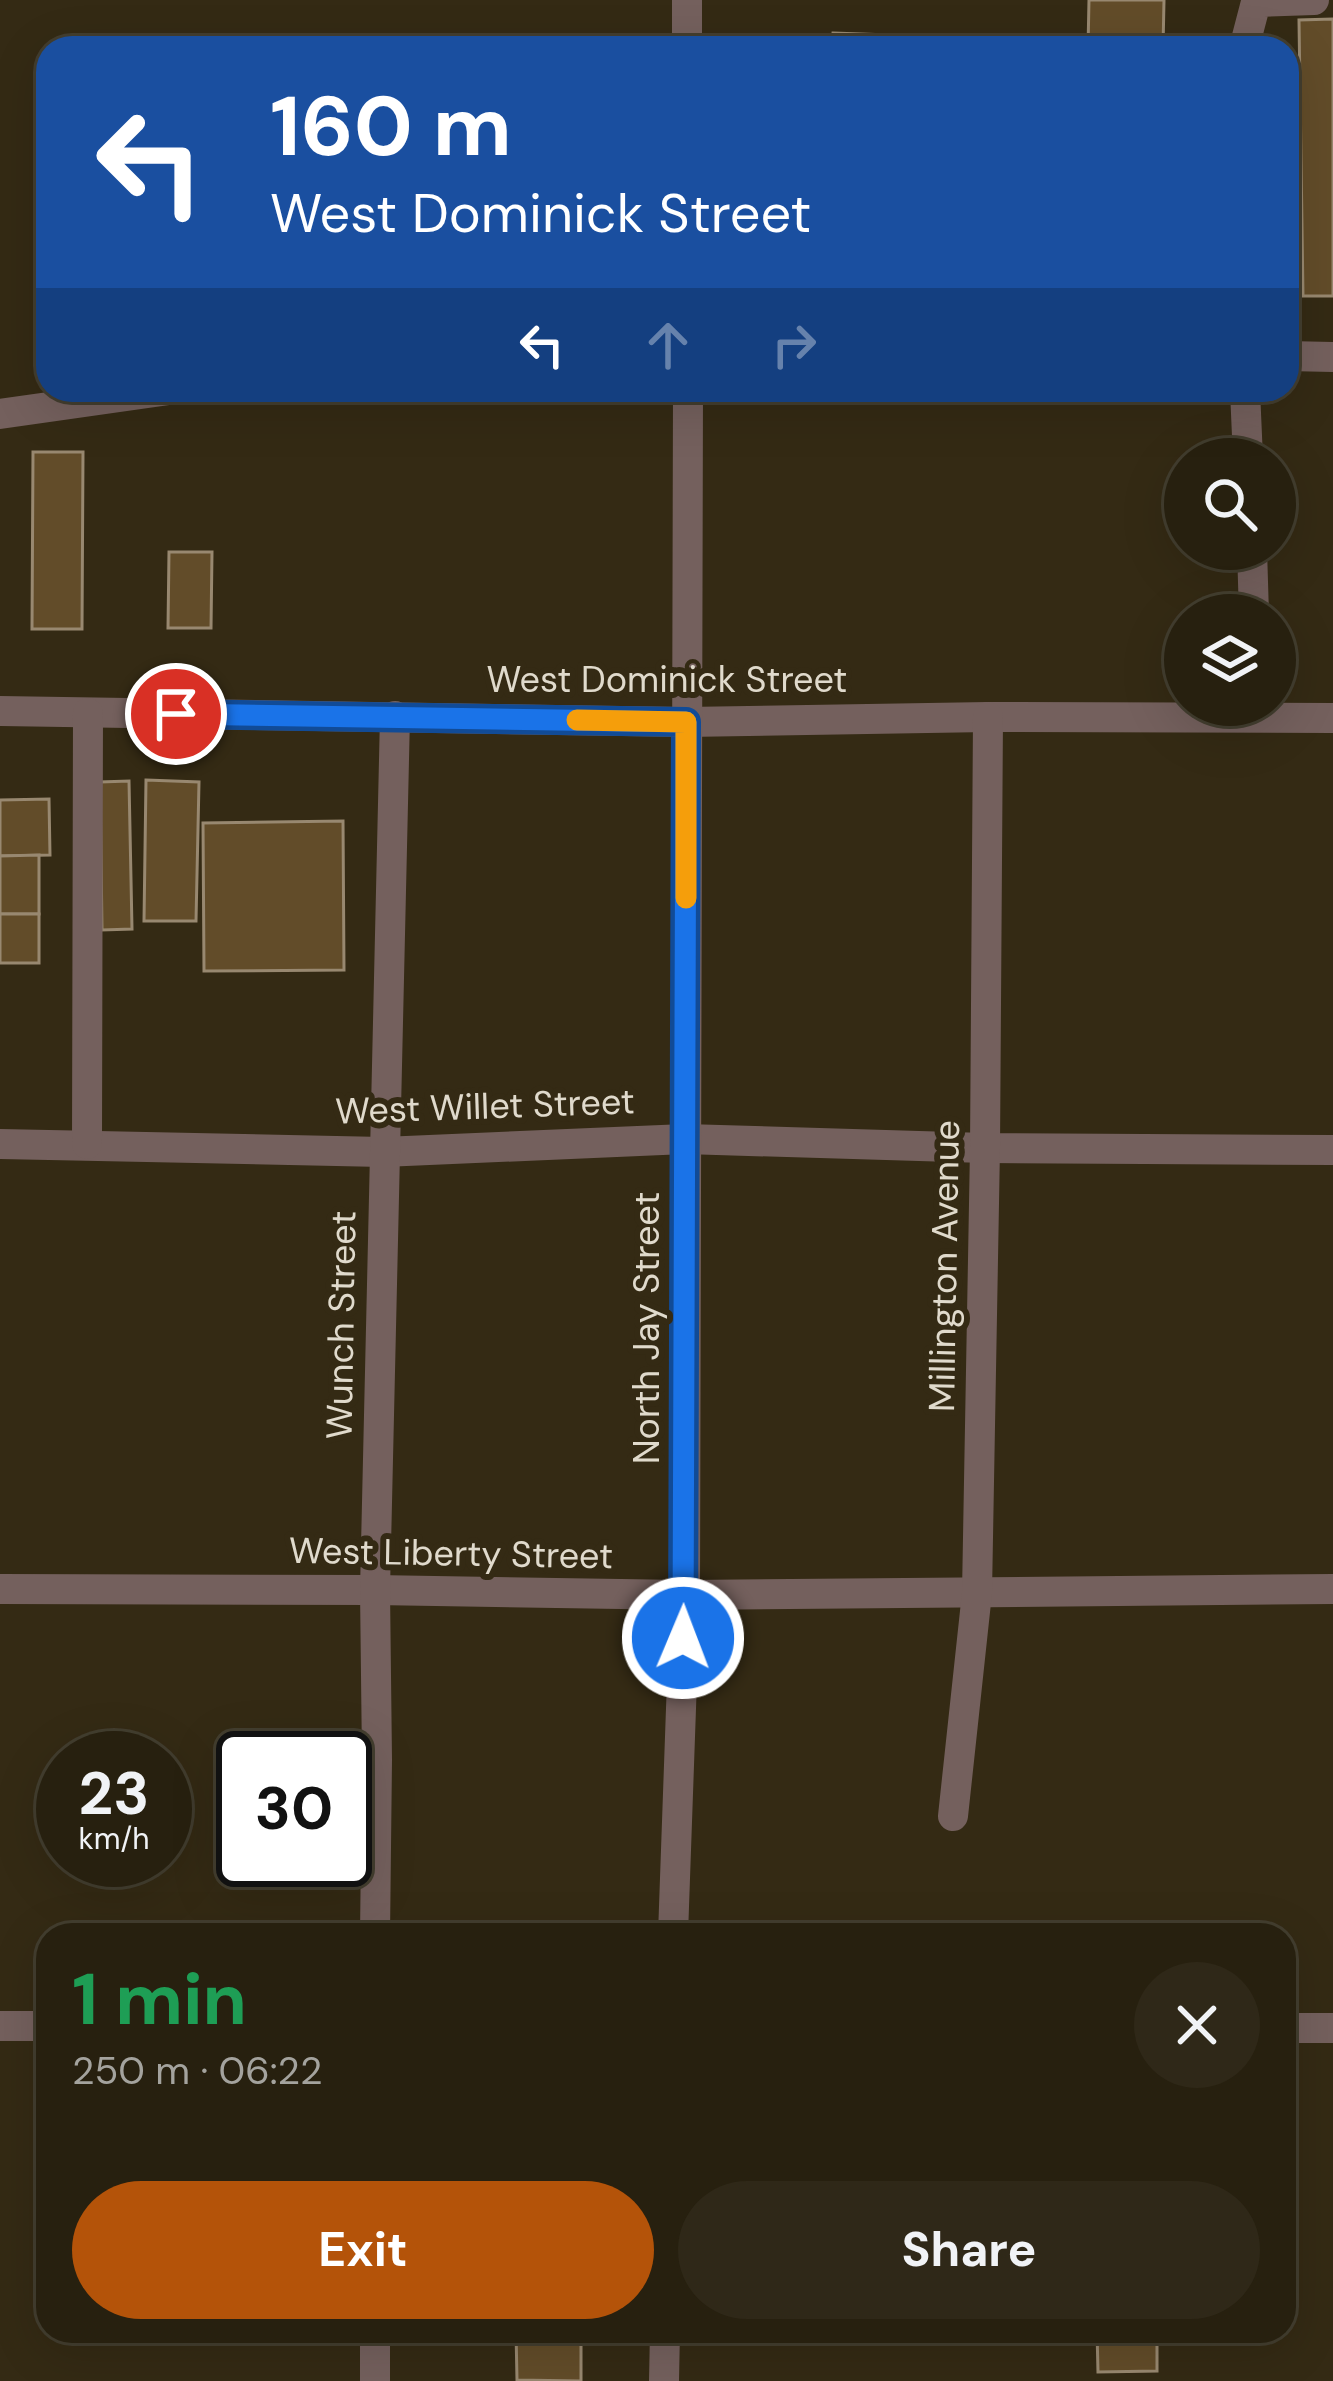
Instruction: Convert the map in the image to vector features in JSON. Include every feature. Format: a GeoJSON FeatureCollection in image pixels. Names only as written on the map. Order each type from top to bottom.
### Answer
{"type":"FeatureCollection","features":[{"type":"Feature","properties":{"kind":"street"},"geometry":{"type":"LineString","coordinates":[[687,0],[688,36]]}},
{"type":"Feature","properties":{"kind":"street"},"geometry":{"type":"LineString","coordinates":[[1247,36],[1256,1],[1314,0]]}},
{"type":"Feature","properties":{"kind":"street"},"geometry":{"type":"LineString","coordinates":[[1299,356],[1333,357]]}},
{"type":"Feature","properties":{"kind":"street"},"geometry":{"type":"LineString","coordinates":[[0,414],[84,402]]}},
{"type":"Feature","properties":{"kind":"street","name":"North Jay Street"},"geometry":{"type":"LineString","coordinates":[[673,1923],[685,1595],[688,402]]}},
{"type":"Feature","properties":{"kind":"street"},"geometry":{"type":"LineString","coordinates":[[1246,402],[1247,438]]}},
{"type":"Feature","properties":{"kind":"street","name":"West Dominick Street"},"geometry":{"type":"LineString","coordinates":[[0,711],[686,722],[1164,713]]}},
{"type":"Feature","properties":{"kind":"street"},"geometry":{"type":"LineString","coordinates":[[88,713],[88,1144]]}},
{"type":"Feature","properties":{"kind":"street","name":"West Dominick Street"},"geometry":{"type":"LineString","coordinates":[[1296,715],[1333,718]]}},
{"type":"Feature","properties":{"kind":"street","name":"Wunch Street"},"geometry":{"type":"LineString","coordinates":[[375,1923],[375,1590],[395,716]]}},
{"type":"Feature","properties":{"kind":"street","name":"Millington Avenue"},"geometry":{"type":"LineString","coordinates":[[952,1816],[977,1593],[988,717]]}},
{"type":"Feature","properties":{"kind":"street","name":"West Willet Street"},"geometry":{"type":"LineString","coordinates":[[0,1144],[383,1152],[686,1139],[985,1148],[1333,1150]]}},
{"type":"Feature","properties":{"kind":"street","name":"West Liberty Street"},"geometry":{"type":"LineString","coordinates":[[0,1589],[685,1595],[1333,1589]]}},
{"type":"Feature","properties":{"kind":"street"},"geometry":{"type":"LineString","coordinates":[[0,2026],[36,2026]]}},
{"type":"Feature","properties":{"kind":"street"},"geometry":{"type":"LineString","coordinates":[[1296,2028],[1333,2028]]}},
{"type":"Feature","properties":{"kind":"street"},"geometry":{"type":"LineString","coordinates":[[375,2343],[375,2381]]}},
{"type":"Feature","properties":{"kind":"street"},"geometry":{"type":"LineString","coordinates":[[664,2381],[665,2343]]}},
{"type":"Feature","properties":{"kind":"building"},"geometry":{"type":"Polygon","coordinates":[[[1089,0],[1164,0],[1163,36],[1088,36],[1089,0]]]}},
{"type":"Feature","properties":{"kind":"building"},"geometry":{"type":"Polygon","coordinates":[[[1333,19],[1333,296],[1303,296],[1299,20],[1333,19]]]}},
{"type":"Feature","properties":{"kind":"building"},"geometry":{"type":"Polygon","coordinates":[[[833,33],[916,36],[833,36],[833,33]]]}},
{"type":"Feature","properties":{"kind":"building"},"geometry":{"type":"Polygon","coordinates":[[[33,452],[83,452],[82,629],[32,629],[33,452]]]}},
{"type":"Feature","properties":{"kind":"building"},"geometry":{"type":"Polygon","coordinates":[[[169,552],[212,552],[211,628],[168,628],[169,552]]]}},
{"type":"Feature","properties":{"kind":"building"},"geometry":{"type":"Polygon","coordinates":[[[146,780],[199,782],[196,921],[144,921],[146,780]]]}},
{"type":"Feature","properties":{"kind":"building"},"geometry":{"type":"Polygon","coordinates":[[[129,781],[132,929],[102,930],[100,782],[129,781]]]}},
{"type":"Feature","properties":{"kind":"building"},"geometry":{"type":"Polygon","coordinates":[[[49,799],[50,855],[0,856],[0,800],[49,799]]]}},
{"type":"Feature","properties":{"kind":"building"},"geometry":{"type":"Polygon","coordinates":[[[343,821],[344,970],[204,971],[203,823],[343,821]]]}},
{"type":"Feature","properties":{"kind":"building"},"geometry":{"type":"Polygon","coordinates":[[[39,855],[39,914],[0,914],[0,856],[39,855]]]}},
{"type":"Feature","properties":{"kind":"building"},"geometry":{"type":"Polygon","coordinates":[[[0,914],[39,914],[39,963],[0,963],[0,914]]]}},
{"type":"Feature","properties":{"kind":"building"},"geometry":{"type":"Polygon","coordinates":[[[516,2343],[581,2343],[581,2381],[517,2380],[516,2343]]]}},
{"type":"Feature","properties":{"kind":"building"},"geometry":{"type":"Polygon","coordinates":[[[1097,2343],[1157,2343],[1157,2371],[1098,2372],[1097,2343]]]}},
{"type":"Feature","properties":{"kind":"slow traffic"},"geometry":{"type":"LineString","coordinates":[[577,720],[686,722],[686,898]]}},
{"type":"Feature","properties":{"kind":"route"},"geometry":{"type":"LineString","coordinates":[[176,714],[686,722],[683,1638]]}}]}
